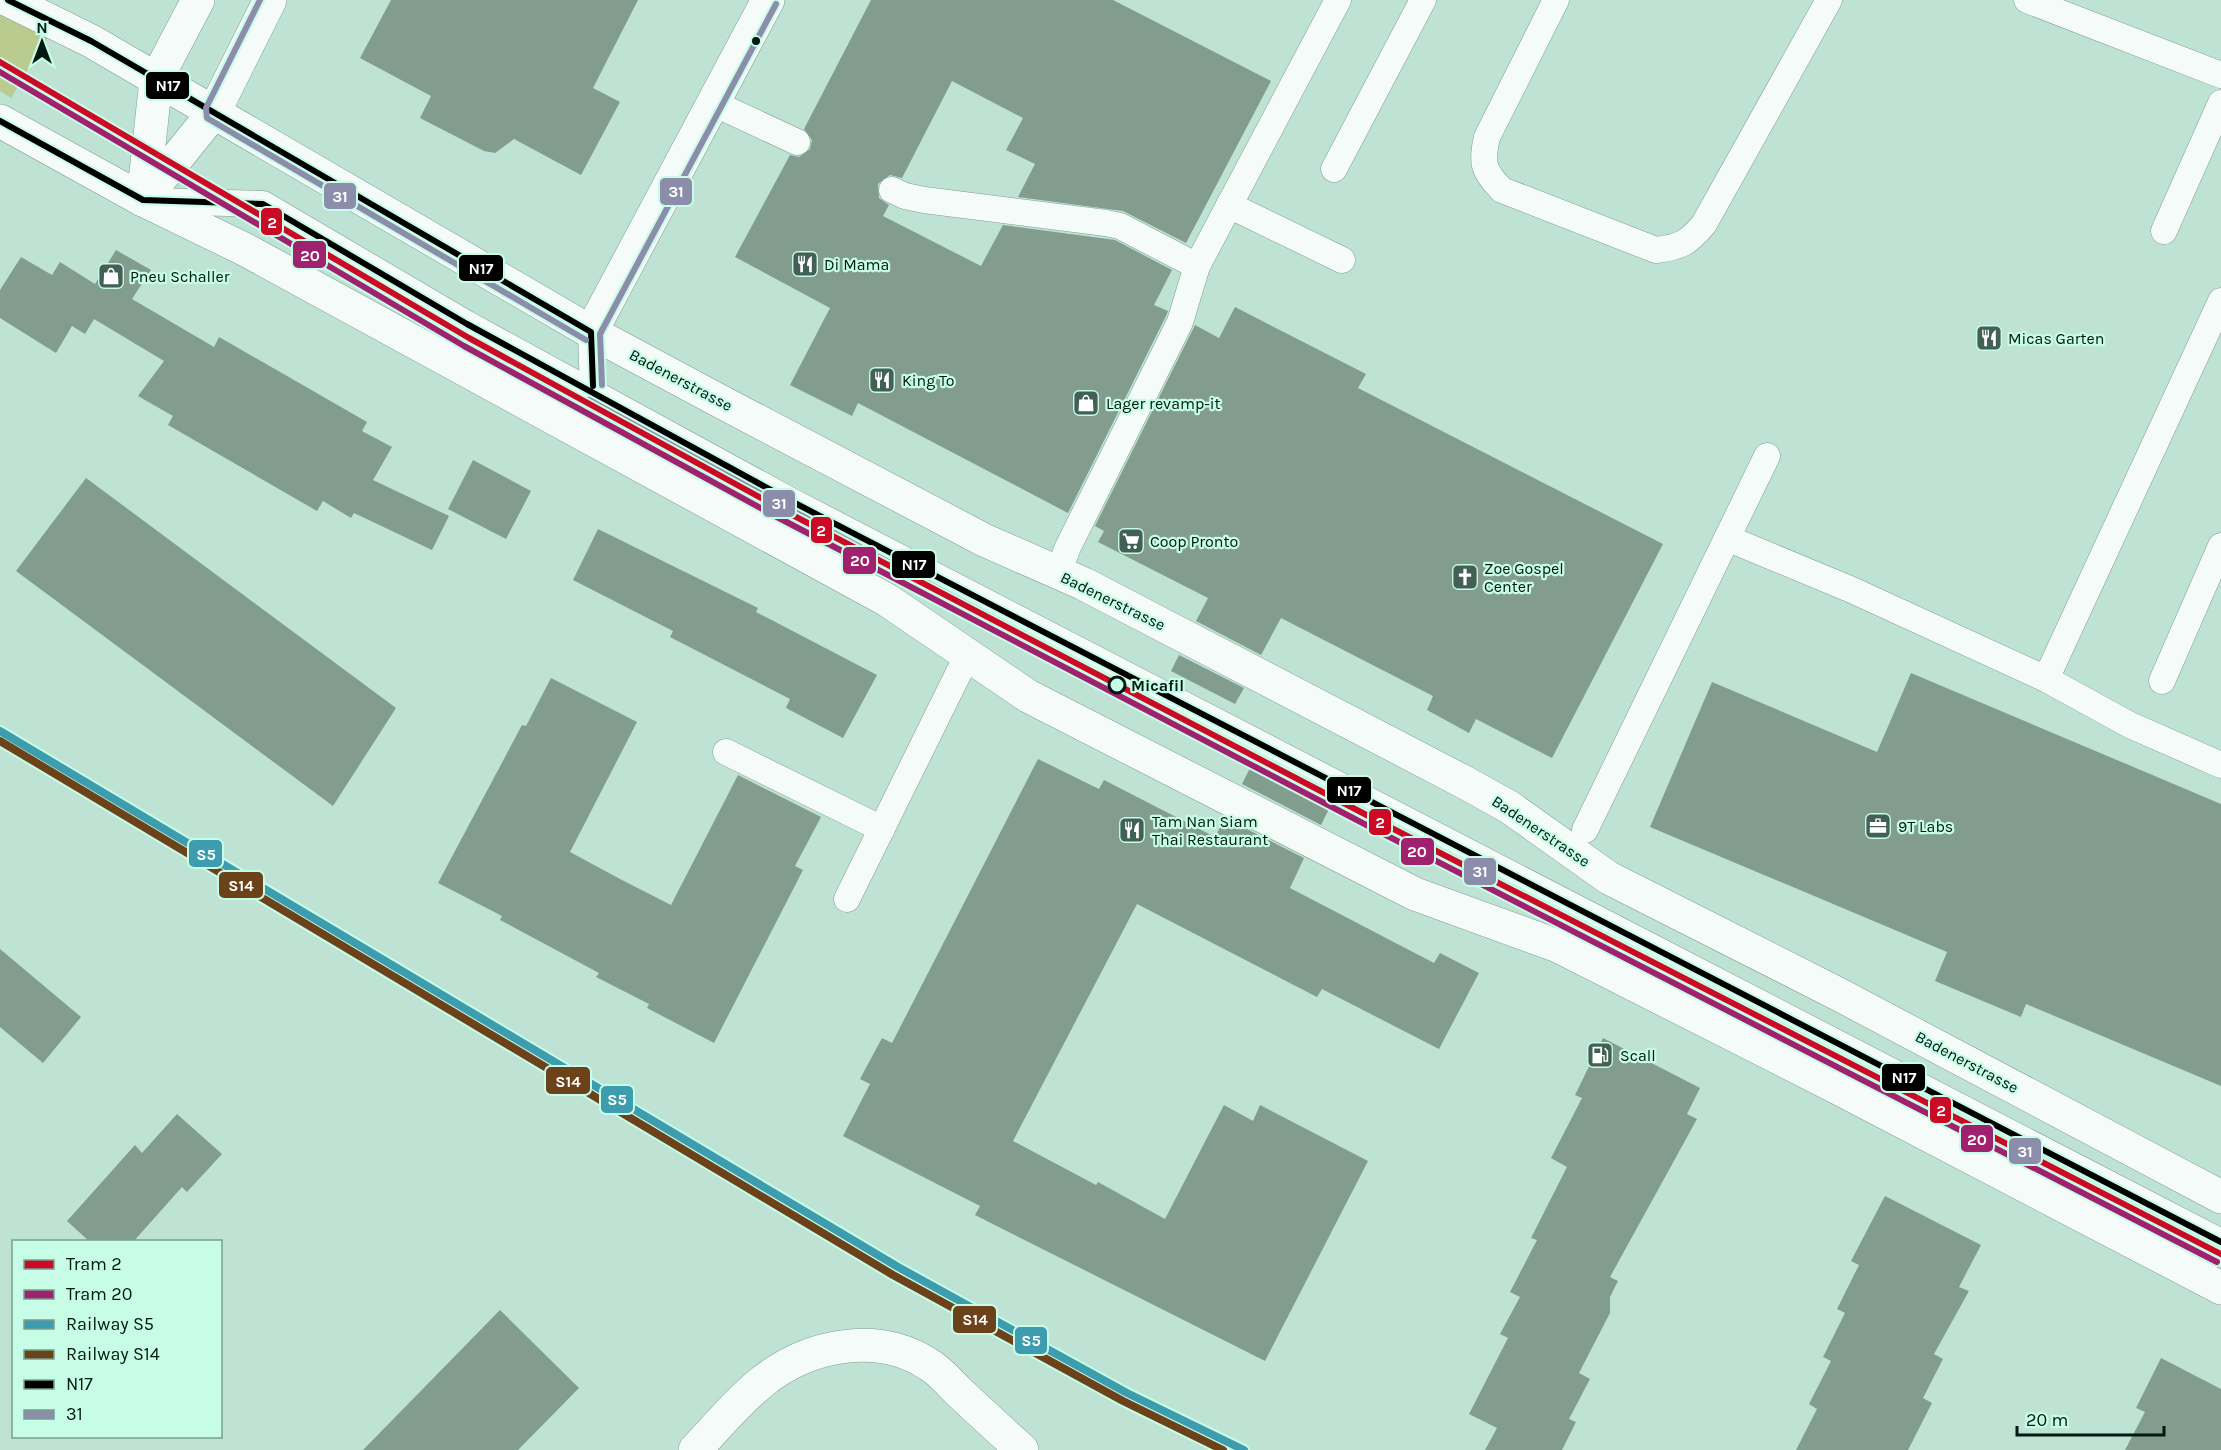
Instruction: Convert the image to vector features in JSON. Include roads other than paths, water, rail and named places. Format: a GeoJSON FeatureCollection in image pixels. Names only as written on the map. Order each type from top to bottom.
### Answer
{"type":"FeatureCollection","features":[{"type":"Feature","properties":{"kind":"street","name":"Badenerstrasse"},"geometry":{"type":"LineString","coordinates":[[8,0],[92,41],[591,332],[984,540],[1058,573],[1466,783],[1509,807],[1609,878],[1840,995],[2221,1197]]}},
{"type":"Feature","properties":{"kind":"street"},"geometry":{"type":"LineString","coordinates":[[143,200],[156,80],[198,0]]}},
{"type":"Feature","properties":{"kind":"street"},"geometry":{"type":"LineString","coordinates":[[143,200],[214,112],[270,0]]}},
{"type":"Feature","properties":{"kind":"street"},"geometry":{"type":"LineString","coordinates":[[591,332],[768,0]]}},
{"type":"Feature","properties":{"kind":"street"},"geometry":{"type":"LineString","coordinates":[[0,121],[143,200],[244,249],[887,600],[1028,696],[1415,894],[1558,946],[1863,1101],[2221,1288]]}},
{"type":"Feature","properties":{"kind":"street"},"geometry":{"type":"LineString","coordinates":[[695,1450],[740,1401],[764,1380],[811,1354],[846,1345],[877,1345],[906,1353],[929,1364],[1022,1450]]}},
{"type":"Feature","properties":{"kind":"lane"},"geometry":{"type":"LineString","coordinates":[[1058,573],[1068,547],[1180,322],[1197,266],[1338,0]]}},
{"type":"Feature","properties":{"kind":"lane"},"geometry":{"type":"LineString","coordinates":[[1334,169],[1423,0]]}},
{"type":"Feature","properties":{"kind":"lane"},"geometry":{"type":"LineString","coordinates":[[1556,0],[1487,137],[1483,156],[1487,175],[1502,190],[1656,250],[1677,248],[1692,238],[1704,224],[1829,0]]}},
{"type":"Feature","properties":{"kind":"lane"},"geometry":{"type":"LineString","coordinates":[[2027,0],[2221,75]]}},
{"type":"Feature","properties":{"kind":"lane"},"geometry":{"type":"LineString","coordinates":[[713,103],[797,142]]}},
{"type":"Feature","properties":{"kind":"lane"},"geometry":{"type":"LineString","coordinates":[[2164,231],[2221,103]]}},
{"type":"Feature","properties":{"kind":"lane"},"geometry":{"type":"LineString","coordinates":[[892,190],[905,196],[924,200],[1113,225],[1197,266]]}},
{"type":"Feature","properties":{"kind":"lane"},"geometry":{"type":"LineString","coordinates":[[143,200],[262,204],[467,324],[791,501],[1056,641],[2221,1242]]}},
{"type":"Feature","properties":{"kind":"lane"},"geometry":{"type":"LineString","coordinates":[[1229,205],[1342,260]]}},
{"type":"Feature","properties":{"kind":"lane"},"geometry":{"type":"LineString","coordinates":[[2046,679],[2221,301]]}},
{"type":"Feature","properties":{"kind":"lane"},"geometry":{"type":"LineString","coordinates":[[591,332],[593,392]]}},
{"type":"Feature","properties":{"kind":"lane"},"geometry":{"type":"LineString","coordinates":[[1586,830],[1767,456]]}},
{"type":"Feature","properties":{"kind":"lane"},"geometry":{"type":"LineString","coordinates":[[1727,538],[1852,590],[2046,679],[2130,726],[2221,765]]}},
{"type":"Feature","properties":{"kind":"lane"},"geometry":{"type":"LineString","coordinates":[[2162,681],[2221,546]]}},
{"type":"Feature","properties":{"kind":"lane"},"geometry":{"type":"LineString","coordinates":[[847,899],[967,656]]}},
{"type":"Feature","properties":{"kind":"lane"},"geometry":{"type":"LineString","coordinates":[[726,752],[882,829]]}},
{"type":"Feature","properties":{"kind":"tram line","name":"2"},"geometry":{"type":"LineString","coordinates":[[0,62],[469,338],[781,509],[1378,821],[2221,1254]]}},
{"type":"Feature","properties":{"kind":"tram line","name":"20"},"geometry":{"type":"LineString","coordinates":[[0,72],[464,346],[777,517],[1374,829],[2217,1262]]}},
{"type":"Feature","properties":{"kind":"rail line","name":"S5"},"geometry":{"type":"LineString","coordinates":[[0,731],[898,1267],[1127,1393],[1244,1450]]}},
{"type":"Feature","properties":{"kind":"rail line","name":"S14"},"geometry":{"type":"LineString","coordinates":[[0,741],[893,1275],[1123,1401],[1223,1450]]}},
{"type":"Feature","properties":{"kind":"place","name":"Di Mama"},"geometry":{"type":"Point","coordinates":[805,264]}},
{"type":"Feature","properties":{"kind":"place","name":"Pneu Schaller"},"geometry":{"type":"Point","coordinates":[111,276]}},
{"type":"Feature","properties":{"kind":"place","name":"Micas Garten"},"geometry":{"type":"Point","coordinates":[1989,338]}},
{"type":"Feature","properties":{"kind":"place","name":"King To"},"geometry":{"type":"Point","coordinates":[882,380]}},
{"type":"Feature","properties":{"kind":"place","name":"Lager revamp-it"},"geometry":{"type":"Point","coordinates":[1086,403]}},
{"type":"Feature","properties":{"kind":"place","name":"Coop Pronto"},"geometry":{"type":"Point","coordinates":[1131,541]}},
{"type":"Feature","properties":{"kind":"place","name":"Zoe Gospel Center"},"geometry":{"type":"Point","coordinates":[1465,577]}},
{"type":"Feature","properties":{"kind":"place","name":"Micafil"},"geometry":{"type":"Point","coordinates":[1117,685]}},
{"type":"Feature","properties":{"kind":"place","name":"9T Labs"},"geometry":{"type":"Point","coordinates":[1878,826]}},
{"type":"Feature","properties":{"kind":"place","name":"Tam Nan Siam Thai Restaurant"},"geometry":{"type":"Point","coordinates":[1132,830]}},
{"type":"Feature","properties":{"kind":"place","name":"Scall"},"geometry":{"type":"Point","coordinates":[1600,1055]}}]}
